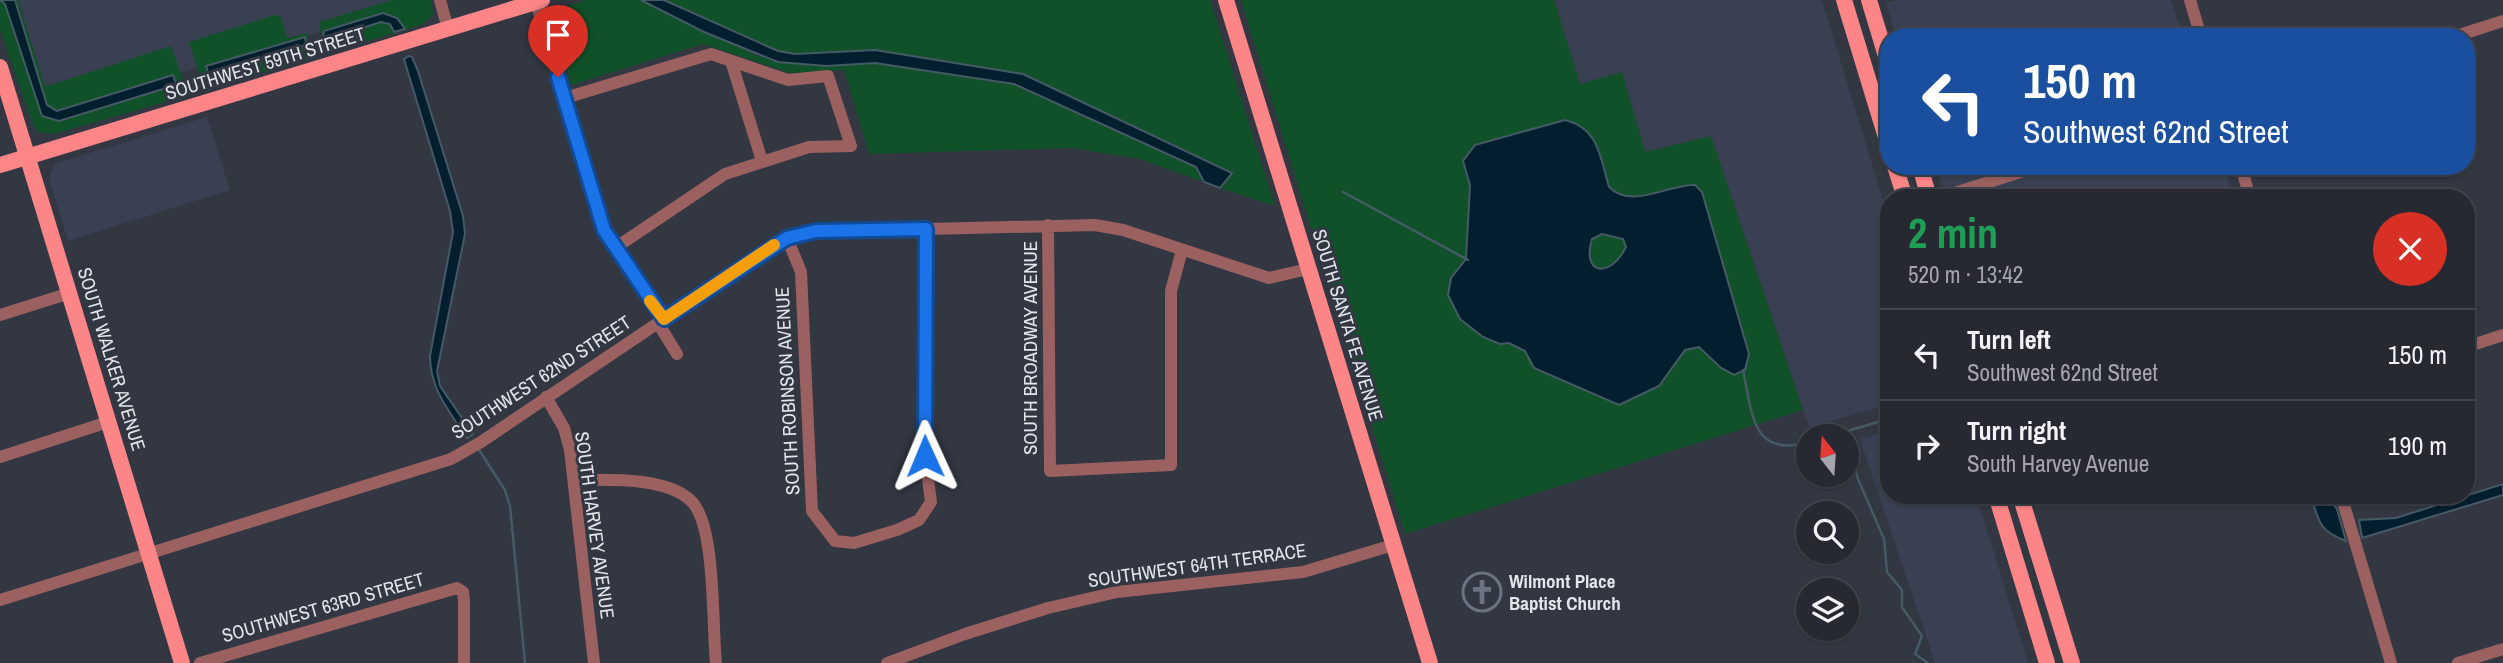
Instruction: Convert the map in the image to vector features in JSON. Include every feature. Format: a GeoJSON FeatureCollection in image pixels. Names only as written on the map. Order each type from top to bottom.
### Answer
{"type":"FeatureCollection","features":[{"type":"Feature","properties":{"kind":"main road","name":"SOUTH SANTA FE AVENUE"},"geometry":{"type":"LineString","coordinates":[[1226,0],[1429,663]]}},
{"type":"Feature","properties":{"kind":"main road"},"geometry":{"type":"LineString","coordinates":[[1844,0],[1880,118]]}},
{"type":"Feature","properties":{"kind":"main road"},"geometry":{"type":"LineString","coordinates":[[1869,0],[1880,36]]}},
{"type":"Feature","properties":{"kind":"main road","name":"SOUTHWEST 59TH STREET"},"geometry":{"type":"LineString","coordinates":[[0,165],[533,2]]}},
{"type":"Feature","properties":{"kind":"main road","name":"SOUTH WALKER AVENUE"},"geometry":{"type":"LineString","coordinates":[[0,67],[182,663]]}},
{"type":"Feature","properties":{"kind":"main road"},"geometry":{"type":"LineString","coordinates":[[1999,504],[2047,663]]}},
{"type":"Feature","properties":{"kind":"main road"},"geometry":{"type":"LineString","coordinates":[[2023,504],[2072,663]]}},
{"type":"Feature","properties":{"kind":"street"},"geometry":{"type":"LineString","coordinates":[[440,0],[448,29]]}},
{"type":"Feature","properties":{"kind":"street"},"geometry":{"type":"LineString","coordinates":[[2190,0],[2198,28]]}},
{"type":"Feature","properties":{"kind":"street"},"geometry":{"type":"LineString","coordinates":[[533,2],[604,230],[661,321],[677,354]]}},
{"type":"Feature","properties":{"kind":"street"},"geometry":{"type":"LineString","coordinates":[[2475,30],[2503,22]]}},
{"type":"Feature","properties":{"kind":"street"},"geometry":{"type":"LineString","coordinates":[[565,98],[711,54],[788,80],[828,76],[851,146],[809,147],[725,174],[615,248]]}},
{"type":"Feature","properties":{"kind":"street"},"geometry":{"type":"LineString","coordinates":[[731,61],[762,161]]}},
{"type":"Feature","properties":{"kind":"street"},"geometry":{"type":"LineString","coordinates":[[1967,189],[2011,175]]}},
{"type":"Feature","properties":{"kind":"street","name":"SOUTHWEST 62ND STREET"},"geometry":{"type":"LineString","coordinates":[[0,600],[451,459],[481,442],[787,238],[816,231],[1048,225],[1109,227],[1269,278],[1308,269]]}},
{"type":"Feature","properties":{"kind":"street","name":"SOUTH BROADWAY AVENUE"},"geometry":{"type":"LineString","coordinates":[[1048,225],[1050,471],[1171,465],[1171,291],[1182,250]]}},
{"type":"Feature","properties":{"kind":"street","name":"SOUTH ROBINSON AVENUE"},"geometry":{"type":"LineString","coordinates":[[787,238],[801,272],[812,510],[835,541],[854,544],[919,520],[930,502],[925,456],[926,229]]}},
{"type":"Feature","properties":{"kind":"street"},"geometry":{"type":"LineString","coordinates":[[0,315],[70,293]]}},
{"type":"Feature","properties":{"kind":"street"},"geometry":{"type":"LineString","coordinates":[[2475,344],[2503,335]]}},
{"type":"Feature","properties":{"kind":"street","name":"SOUTH HARVEY AVENUE"},"geometry":{"type":"LineString","coordinates":[[545,397],[564,428],[574,480],[594,663]]}},
{"type":"Feature","properties":{"kind":"street"},"geometry":{"type":"LineString","coordinates":[[0,457],[108,422]]}},
{"type":"Feature","properties":{"kind":"street"},"geometry":{"type":"LineString","coordinates":[[574,480],[631,479],[664,487],[693,503],[704,524],[716,663]]}},
{"type":"Feature","properties":{"kind":"street"},"geometry":{"type":"LineString","coordinates":[[2343,504],[2391,663]]}},
{"type":"Feature","properties":{"kind":"street","name":"SOUTHWEST 64TH TERRACE"},"geometry":{"type":"LineString","coordinates":[[887,663],[965,634],[1105,595],[1170,584],[1262,579],[1303,572],[1393,545]]}},
{"type":"Feature","properties":{"kind":"street","name":"SOUTHWEST 63RD STREET"},"geometry":{"type":"LineString","coordinates":[[200,663],[457,588],[463,592],[464,601],[464,663]]}},
{"type":"Feature","properties":{"kind":"street"},"geometry":{"type":"LineString","coordinates":[[2458,663],[2503,649]]}},
{"type":"Feature","properties":{"kind":"shaded area"},"geometry":{"type":"Polygon","coordinates":[[[0,0],[15,0],[47,105],[57,111],[173,75],[176,85],[59,121],[42,116],[5,4],[0,0]]]}},
{"type":"Feature","properties":{"kind":"shaded area"},"geometry":{"type":"Polygon","coordinates":[[[18,0],[431,0],[173,75],[47,106],[18,0]]]}},
{"type":"Feature","properties":{"kind":"shaded area"},"geometry":{"type":"Polygon","coordinates":[[[641,0],[664,0],[778,51],[795,54],[875,50],[1023,74],[1232,173],[1220,188],[1204,182],[1196,167],[1014,84],[875,63],[826,66],[778,62],[704,32],[641,0]]]}},
{"type":"Feature","properties":{"kind":"shaded area"},"geometry":{"type":"Polygon","coordinates":[[[1554,0],[1822,0],[1880,191],[1880,407],[1820,424],[1808,424],[1711,137],[1645,152],[1622,73],[1580,84],[1554,0]]]}},
{"type":"Feature","properties":{"kind":"shaded area"},"geometry":{"type":"Polygon","coordinates":[[[1897,0],[2171,0],[2180,28],[1893,28],[1886,3],[1897,0]]]}},
{"type":"Feature","properties":{"kind":"shaded area"},"geometry":{"type":"Polygon","coordinates":[[[383,13],[397,18],[405,29],[394,32],[390,24],[381,22],[323,40],[324,31],[383,13]]]}},
{"type":"Feature","properties":{"kind":"shaded area"},"geometry":{"type":"Polygon","coordinates":[[[305,37],[306,45],[209,75],[206,66],[305,37]]]}},
{"type":"Feature","properties":{"kind":"shaded area"},"geometry":{"type":"Polygon","coordinates":[[[409,56],[418,71],[463,216],[465,234],[437,371],[440,386],[473,434],[467,438],[447,409],[433,379],[431,368],[430,356],[453,232],[450,211],[404,59],[409,56]]]}},
{"type":"Feature","properties":{"kind":"shaded area"},"geometry":{"type":"Polygon","coordinates":[[[207,117],[230,190],[68,241],[49,179],[54,164],[207,117]]]}},
{"type":"Feature","properties":{"kind":"shaded area"},"geometry":{"type":"Polygon","coordinates":[[[1565,120],[1576,124],[1591,137],[1600,155],[1609,187],[1618,193],[1639,196],[1695,185],[1702,192],[1749,354],[1745,370],[1734,375],[1721,368],[1699,347],[1685,350],[1659,386],[1619,405],[1534,368],[1525,351],[1509,343],[1500,344],[1483,337],[1460,319],[1448,295],[1451,278],[1466,259],[1470,185],[1463,161],[1475,145],[1565,120]],[[1602,234],[1592,239],[1590,251],[1594,266],[1606,268],[1613,264],[1626,247],[1623,239],[1602,234]]]}},
{"type":"Feature","properties":{"kind":"shaded area"},"geometry":{"type":"Polygon","coordinates":[[[1939,175],[2227,175],[2231,189],[1943,189],[1939,175]]]}},
{"type":"Feature","properties":{"kind":"shaded area"},"geometry":{"type":"Polygon","coordinates":[[[1880,433],[1880,499],[1860,439],[1880,433]]]}},
{"type":"Feature","properties":{"kind":"shaded area"},"geometry":{"type":"Polygon","coordinates":[[[2503,484],[2503,495],[2475,504],[2475,493],[2503,484]]]}},
{"type":"Feature","properties":{"kind":"shaded area"},"geometry":{"type":"Polygon","coordinates":[[[1882,504],[1979,504],[2028,663],[1935,663],[1882,504]]]}},
{"type":"Feature","properties":{"kind":"shaded area"},"geometry":{"type":"Polygon","coordinates":[[[2314,504],[2333,504],[2346,541],[2325,529],[2314,504]]]}},
{"type":"Feature","properties":{"kind":"shaded area"},"geometry":{"type":"Polygon","coordinates":[[[2440,504],[2473,504],[2362,538],[2359,520],[2396,518],[2440,504]]]}},
{"type":"Feature","properties":{"kind":"green space"},"geometry":{"type":"Polygon","coordinates":[[[0,0],[18,0],[44,84],[47,86],[171,46],[189,95],[54,134],[38,132],[33,125],[0,30],[0,0]]]}},
{"type":"Feature","properties":{"kind":"green space"},"geometry":{"type":"Polygon","coordinates":[[[392,0],[431,0],[433,15],[423,24],[339,50],[324,50],[319,22],[392,0]]]}},
{"type":"Feature","properties":{"kind":"green space"},"geometry":{"type":"Polygon","coordinates":[[[586,0],[641,0],[758,56],[826,66],[875,63],[903,65],[1014,84],[1196,167],[1204,182],[1139,159],[1072,148],[869,154],[844,70],[790,73],[703,44],[571,85],[549,12],[586,0]]]}},
{"type":"Feature","properties":{"kind":"green space"},"geometry":{"type":"Polygon","coordinates":[[[664,0],[1210,0],[1275,206],[1220,188],[1231,172],[1023,74],[875,50],[795,54],[778,51],[664,0]]]}},
{"type":"Feature","properties":{"kind":"green space"},"geometry":{"type":"Polygon","coordinates":[[[1241,0],[1554,0],[1580,84],[1622,72],[1645,152],[1711,136],[1803,410],[1405,534],[1241,0]]]}},
{"type":"Feature","properties":{"kind":"green space"},"geometry":{"type":"Polygon","coordinates":[[[275,15],[281,17],[287,38],[307,33],[310,56],[305,61],[204,89],[189,42],[275,15]]]}},
{"type":"Feature","properties":{"kind":"waterway"},"geometry":{"type":"LineString","coordinates":[[1343,192],[1468,260]]}},
{"type":"Feature","properties":{"kind":"waterway"},"geometry":{"type":"LineString","coordinates":[[1743,370],[1752,415],[1765,438],[1775,444],[1796,444]]}},
{"type":"Feature","properties":{"kind":"waterway"},"geometry":{"type":"LineString","coordinates":[[1859,428],[1880,421]]}},
{"type":"Feature","properties":{"kind":"waterway"},"geometry":{"type":"LineString","coordinates":[[479,450],[505,490],[510,506],[525,663]]}},
{"type":"Feature","properties":{"kind":"waterway"},"geometry":{"type":"LineString","coordinates":[[1859,481],[1884,539],[1887,572],[1902,590],[1902,607],[1922,636],[1915,654],[1928,663]]}},
{"type":"Feature","properties":{"kind":"slow traffic"},"geometry":{"type":"LineString","coordinates":[[650,301],[664,319],[774,245]]}},
{"type":"Feature","properties":{"kind":"place","name":"Wilmont Place Baptist Church"},"geometry":{"type":"Point","coordinates":[1482,592]}},
{"type":"Feature","properties":{"kind":"route"},"geometry":{"type":"LineString","coordinates":[[558,77],[604,230],[623,262],[664,319],[787,238],[816,231],[926,229],[925,456]]}}]}
